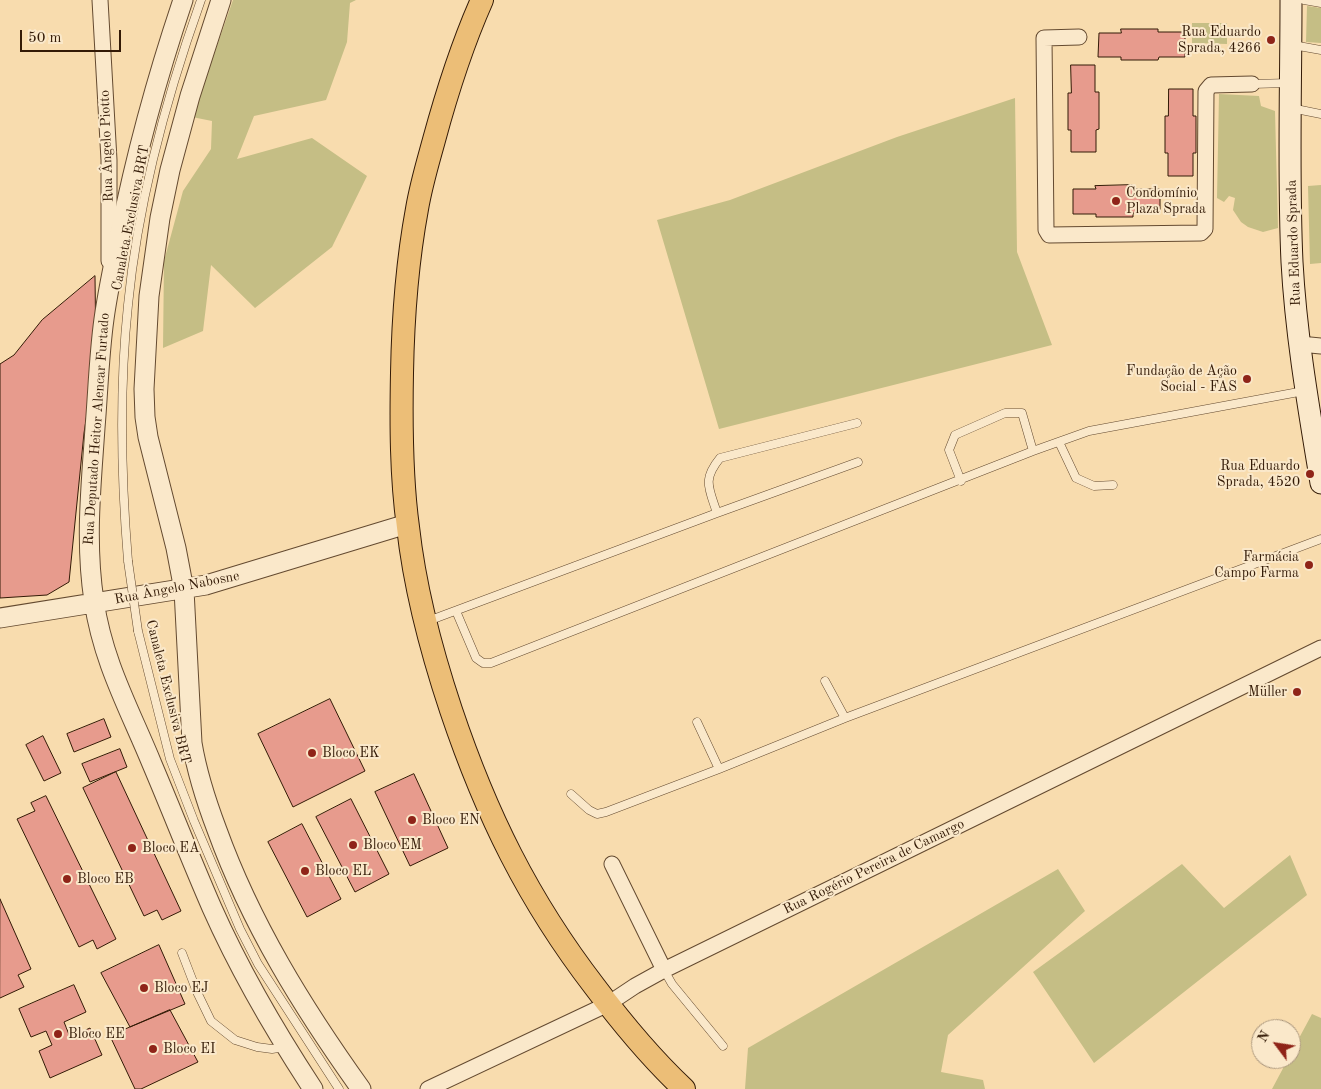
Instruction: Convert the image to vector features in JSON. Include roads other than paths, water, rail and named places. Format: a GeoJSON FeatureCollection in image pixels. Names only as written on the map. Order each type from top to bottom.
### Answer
{"type":"FeatureCollection","features":[{"type":"Feature","properties":{"kind":"main road"},"geometry":{"type":"LineString","coordinates":[[482,0],[452,79],[431,149],[417,206],[410,259],[403,326],[402,455],[407,524],[417,587],[434,659],[464,747],[478,786],[518,870],[548,921],[608,1004],[663,1069],[684,1089]]}},
{"type":"Feature","properties":{"kind":"main road","name":"Rua Eduardo Sprada"},"geometry":{"type":"LineString","coordinates":[[1291,0],[1292,247],[1300,344],[1321,483]]}},
{"type":"Feature","properties":{"kind":"street","name":"Rua Ângelo Piotto"},"geometry":{"type":"LineString","coordinates":[[100,0],[109,160],[108,292]]}},
{"type":"Feature","properties":{"kind":"street","name":"Rua Deputado Heitor Alencar Furtado"},"geometry":{"type":"LineString","coordinates":[[184,0],[156,84],[136,158],[108,292],[100,351],[88,521],[89,566],[94,604],[105,651],[114,677],[213,908],[259,1001],[285,1047],[313,1089]]}},
{"type":"Feature","properties":{"kind":"street"},"geometry":{"type":"LineString","coordinates":[[221,0],[190,96],[170,170],[153,261],[147,325],[144,389],[145,417],[184,590],[192,743],[195,764],[205,797],[223,848],[244,896],[278,963],[308,1012],[361,1089]]}},
{"type":"Feature","properties":{"kind":"street"},"geometry":{"type":"LineString","coordinates":[[1079,37],[1044,38],[1046,230],[1049,235],[1201,234],[1205,230],[1206,91],[1212,85],[1252,84]]}},
{"type":"Feature","properties":{"kind":"street"},"geometry":{"type":"LineString","coordinates":[[1300,344],[1321,346]]}},
{"type":"Feature","properties":{"kind":"street","name":"Rua Ângelo Nabosne"},"geometry":{"type":"LineString","coordinates":[[0,618],[184,590],[231,579],[407,524]]}},
{"type":"Feature","properties":{"kind":"street","name":"Rua Rogério Pereira de Camargo"},"geometry":{"type":"LineString","coordinates":[[428,1089],[608,1004],[642,981],[664,970],[1321,648]]}},
{"type":"Feature","properties":{"kind":"street"},"geometry":{"type":"LineString","coordinates":[[612,864],[664,970]]}},
{"type":"Feature","properties":{"kind":"lane","name":"Canaleta Exclusiva BRT"},"geometry":{"type":"LineString","coordinates":[[201,0],[176,77],[158,142],[144,205],[128,303],[122,405],[124,512],[128,561],[138,631],[170,758],[194,822],[240,929],[258,964],[339,1089]]}},
{"type":"Feature","properties":{"kind":"lane"},"geometry":{"type":"LineString","coordinates":[[1304,0],[1321,3]]}},
{"type":"Feature","properties":{"kind":"lane"},"geometry":{"type":"LineString","coordinates":[[1291,45],[1319,49]]}},
{"type":"Feature","properties":{"kind":"lane"},"geometry":{"type":"LineString","coordinates":[[1252,84],[1291,84]]}},
{"type":"Feature","properties":{"kind":"lane"},"geometry":{"type":"LineString","coordinates":[[1291,108],[1321,114]]}},
{"type":"Feature","properties":{"kind":"lane"},"geometry":{"type":"LineString","coordinates":[[456,611],[476,658],[483,663],[491,663],[961,481],[1033,451],[1089,431],[1306,390]]}},
{"type":"Feature","properties":{"kind":"lane"},"geometry":{"type":"LineString","coordinates":[[961,481],[949,450],[955,435],[1005,413],[1022,413],[1033,451]]}},
{"type":"Feature","properties":{"kind":"lane"},"geometry":{"type":"LineString","coordinates":[[717,513],[707,484],[710,470],[720,458],[858,422]]}},
{"type":"Feature","properties":{"kind":"lane"},"geometry":{"type":"LineString","coordinates":[[1059,442],[1076,478],[1094,486],[1113,484]]}},
{"type":"Feature","properties":{"kind":"lane"},"geometry":{"type":"LineString","coordinates":[[425,623],[858,462]]}},
{"type":"Feature","properties":{"kind":"lane"},"geometry":{"type":"LineString","coordinates":[[571,794],[589,810],[597,814],[606,812],[845,718],[1321,539]]}},
{"type":"Feature","properties":{"kind":"lane"},"geometry":{"type":"LineString","coordinates":[[825,681],[845,718]]}},
{"type":"Feature","properties":{"kind":"lane"},"geometry":{"type":"LineString","coordinates":[[697,722],[719,769]]}},
{"type":"Feature","properties":{"kind":"lane"},"geometry":{"type":"LineString","coordinates":[[182,953],[197,992],[211,1021],[236,1040],[272,1049],[285,1047]]}},
{"type":"Feature","properties":{"kind":"lane"},"geometry":{"type":"LineString","coordinates":[[664,970],[672,984],[723,1046]]}},
{"type":"Feature","properties":{"kind":"place","name":"Rua Eduardo Sprada, 4266"},"geometry":{"type":"Point","coordinates":[1271,40]}},
{"type":"Feature","properties":{"kind":"place","name":"Condomínio Plaza Sprada"},"geometry":{"type":"Point","coordinates":[1116,201]}},
{"type":"Feature","properties":{"kind":"place","name":"Fundação de Ação Social - FAS"},"geometry":{"type":"Point","coordinates":[1247,379]}},
{"type":"Feature","properties":{"kind":"place","name":"Rua Eduardo Sprada, 4520"},"geometry":{"type":"Point","coordinates":[1310,474]}},
{"type":"Feature","properties":{"kind":"place","name":"Farmácia Campo Farma"},"geometry":{"type":"Point","coordinates":[1309,565]}},
{"type":"Feature","properties":{"kind":"place","name":"Müller"},"geometry":{"type":"Point","coordinates":[1297,692]}},
{"type":"Feature","properties":{"kind":"place","name":"Bloco EK"},"geometry":{"type":"Point","coordinates":[312,753]}},
{"type":"Feature","properties":{"kind":"place","name":"Bloco EN"},"geometry":{"type":"Point","coordinates":[412,820]}},
{"type":"Feature","properties":{"kind":"place","name":"Bloco EM"},"geometry":{"type":"Point","coordinates":[353,845]}},
{"type":"Feature","properties":{"kind":"place","name":"Bloco EA"},"geometry":{"type":"Point","coordinates":[132,848]}},
{"type":"Feature","properties":{"kind":"place","name":"Bloco EL"},"geometry":{"type":"Point","coordinates":[305,871]}},
{"type":"Feature","properties":{"kind":"place","name":"Bloco EB"},"geometry":{"type":"Point","coordinates":[67,879]}},
{"type":"Feature","properties":{"kind":"place","name":"Bloco EJ"},"geometry":{"type":"Point","coordinates":[144,988]}},
{"type":"Feature","properties":{"kind":"place","name":"Bloco EE"},"geometry":{"type":"Point","coordinates":[58,1034]}},
{"type":"Feature","properties":{"kind":"place","name":"Bloco EI"},"geometry":{"type":"Point","coordinates":[153,1049]}}]}
